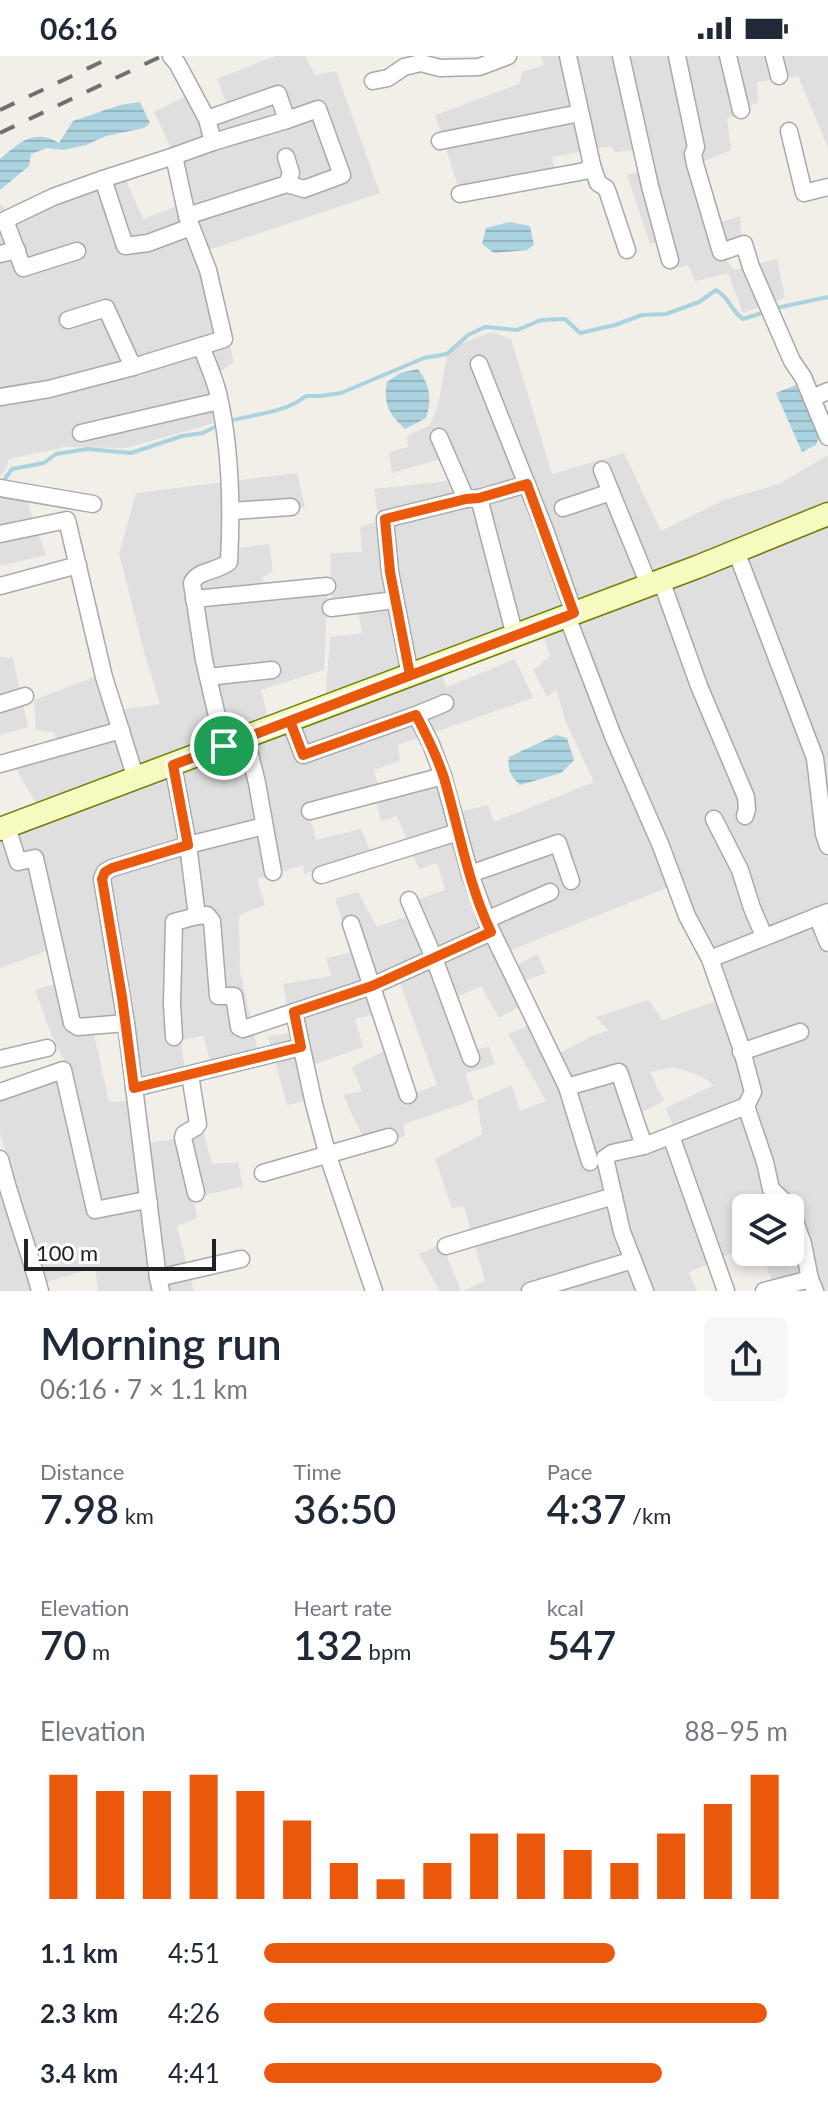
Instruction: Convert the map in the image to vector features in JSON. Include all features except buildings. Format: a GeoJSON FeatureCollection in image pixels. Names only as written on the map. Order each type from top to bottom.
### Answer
{"type":"FeatureCollection","features":[{"type":"Feature","properties":{"kind":"street"},"geometry":{"type":"LineString","coordinates":[[171,56],[207,119],[213,142]]}},
{"type":"Feature","properties":{"kind":"street"},"geometry":{"type":"LineString","coordinates":[[373,81],[388,78],[404,67],[421,63],[440,68],[479,67],[508,56]]}},
{"type":"Feature","properties":{"kind":"street"},"geometry":{"type":"LineString","coordinates":[[568,56],[592,165],[598,183],[607,190],[627,250]]}},
{"type":"Feature","properties":{"kind":"street"},"geometry":{"type":"LineString","coordinates":[[621,56],[670,260]]}},
{"type":"Feature","properties":{"kind":"street"},"geometry":{"type":"LineString","coordinates":[[677,56],[696,147],[693,154],[721,252],[744,244],[792,361],[820,394],[828,437]]}},
{"type":"Feature","properties":{"kind":"street"},"geometry":{"type":"LineString","coordinates":[[728,56],[741,110]]}},
{"type":"Feature","properties":{"kind":"street"},"geometry":{"type":"LineString","coordinates":[[774,56],[779,76]]}},
{"type":"Feature","properties":{"kind":"street"},"geometry":{"type":"LineString","coordinates":[[207,119],[278,94],[287,120]]}},
{"type":"Feature","properties":{"kind":"street"},"geometry":{"type":"LineString","coordinates":[[77,251],[23,268],[5,220],[53,197],[103,179],[318,109],[342,175],[304,189],[287,184],[189,222],[148,243],[125,246],[103,179]]}},
{"type":"Feature","properties":{"kind":"street"},"geometry":{"type":"LineString","coordinates":[[440,141],[580,113]]}},
{"type":"Feature","properties":{"kind":"street"},"geometry":{"type":"LineString","coordinates":[[789,131],[804,193],[828,187]]}},
{"type":"Feature","properties":{"kind":"street"},"geometry":{"type":"LineString","coordinates":[[0,397],[49,389],[224,339],[208,270],[189,222],[174,156]]}},
{"type":"Feature","properties":{"kind":"street"},"geometry":{"type":"LineString","coordinates":[[286,157],[291,173],[287,184]]}},
{"type":"Feature","properties":{"kind":"street"},"geometry":{"type":"LineString","coordinates":[[460,194],[585,171],[592,165]]}},
{"type":"Feature","properties":{"kind":"street"},"geometry":{"type":"LineString","coordinates":[[0,254],[17,250]]}},
{"type":"Feature","properties":{"kind":"street"},"geometry":{"type":"LineString","coordinates":[[68,320],[106,308],[133,367]]}},
{"type":"Feature","properties":{"kind":"street"},"geometry":{"type":"LineString","coordinates":[[201,346],[218,392],[226,439],[232,511],[229,562],[218,570],[193,577],[192,583],[208,677],[224,746]]}},
{"type":"Feature","properties":{"kind":"street"},"geometry":{"type":"LineString","coordinates":[[479,364],[527,484],[613,736],[661,846],[687,916],[710,959],[753,1092],[746,1106],[605,1158],[622,1232],[645,1291]]}},
{"type":"Feature","properties":{"kind":"street"},"geometry":{"type":"LineString","coordinates":[[81,433],[219,401]]}},
{"type":"Feature","properties":{"kind":"street"},"geometry":{"type":"LineString","coordinates":[[439,437],[473,499],[515,636]]}},
{"type":"Feature","properties":{"kind":"street"},"geometry":{"type":"LineString","coordinates":[[602,470],[655,582],[746,797],[745,816]]}},
{"type":"Feature","properties":{"kind":"street"},"geometry":{"type":"LineString","coordinates":[[410,675],[390,572],[385,519],[527,484]]}},
{"type":"Feature","properties":{"kind":"street"},"geometry":{"type":"LineString","coordinates":[[0,488],[93,504]]}},
{"type":"Feature","properties":{"kind":"street"},"geometry":{"type":"LineString","coordinates":[[563,508],[611,492]]}},
{"type":"Feature","properties":{"kind":"street"},"geometry":{"type":"LineString","coordinates":[[232,511],[291,507]]}},
{"type":"Feature","properties":{"kind":"street"},"geometry":{"type":"LineString","coordinates":[[126,1023],[78,1027],[72,1023],[35,858],[18,862],[3,828],[515,636],[828,514]]}},
{"type":"Feature","properties":{"kind":"street"},"geometry":{"type":"LineString","coordinates":[[0,534],[67,520],[104,677],[136,779]]}},
{"type":"Feature","properties":{"kind":"street"},"geometry":{"type":"LineString","coordinates":[[736,551],[815,758],[828,846]]}},
{"type":"Feature","properties":{"kind":"street"},"geometry":{"type":"LineString","coordinates":[[0,586],[78,565]]}},
{"type":"Feature","properties":{"kind":"street"},"geometry":{"type":"LineString","coordinates":[[194,599],[327,586]]}},
{"type":"Feature","properties":{"kind":"street"},"geometry":{"type":"LineString","coordinates":[[331,608],[395,600]]}},
{"type":"Feature","properties":{"kind":"street"},"geometry":{"type":"LineString","coordinates":[[208,677],[272,670]]}},
{"type":"Feature","properties":{"kind":"street"},"geometry":{"type":"LineString","coordinates":[[0,704],[25,696]]}},
{"type":"Feature","properties":{"kind":"street"},"geometry":{"type":"LineString","coordinates":[[290,721],[303,755],[445,703]]}},
{"type":"Feature","properties":{"kind":"street"},"geometry":{"type":"LineString","coordinates":[[416,715],[443,776],[470,874],[489,926],[567,1087],[590,1162]]}},
{"type":"Feature","properties":{"kind":"street"},"geometry":{"type":"LineString","coordinates":[[0,764],[121,730]]}},
{"type":"Feature","properties":{"kind":"street"},"geometry":{"type":"LineString","coordinates":[[246,738],[273,872]]}},
{"type":"Feature","properties":{"kind":"street"},"geometry":{"type":"LineString","coordinates":[[173,765],[197,916]]}},
{"type":"Feature","properties":{"kind":"street"},"geometry":{"type":"LineString","coordinates":[[310,811],[443,776]]}},
{"type":"Feature","properties":{"kind":"street"},"geometry":{"type":"LineString","coordinates":[[714,819],[740,870],[764,936]]}},
{"type":"Feature","properties":{"kind":"street"},"geometry":{"type":"LineString","coordinates":[[241,1259],[159,1284],[126,1023],[102,879],[105,872],[112,868],[264,826]]}},
{"type":"Feature","properties":{"kind":"street"},"geometry":{"type":"LineString","coordinates":[[321,875],[458,832]]}},
{"type":"Feature","properties":{"kind":"street"},"geometry":{"type":"LineString","coordinates":[[470,874],[558,843],[571,881]]}},
{"type":"Feature","properties":{"kind":"street"},"geometry":{"type":"LineString","coordinates":[[174,1037],[174,922],[207,915],[212,921],[218,994],[220,997],[234,996],[241,1029],[372,986],[434,958],[550,892]]}},
{"type":"Feature","properties":{"kind":"street"},"geometry":{"type":"LineString","coordinates":[[409,900],[471,1058]]}},
{"type":"Feature","properties":{"kind":"street"},"geometry":{"type":"LineString","coordinates":[[710,959],[822,914],[828,943]]}},
{"type":"Feature","properties":{"kind":"street"},"geometry":{"type":"LineString","coordinates":[[351,924],[408,1095]]}},
{"type":"Feature","properties":{"kind":"street"},"geometry":{"type":"LineString","coordinates":[[294,1012],[328,1156],[374,1291]]}},
{"type":"Feature","properties":{"kind":"street"},"geometry":{"type":"LineString","coordinates":[[741,1052],[800,1032]]}},
{"type":"Feature","properties":{"kind":"street"},"geometry":{"type":"LineString","coordinates":[[134,1088],[301,1047]]}},
{"type":"Feature","properties":{"kind":"street"},"geometry":{"type":"LineString","coordinates":[[0,1059],[47,1048]]}},
{"type":"Feature","properties":{"kind":"street"},"geometry":{"type":"LineString","coordinates":[[0,1092],[63,1070],[95,1210],[141,1201],[149,1203]]}},
{"type":"Feature","properties":{"kind":"street"},"geometry":{"type":"LineString","coordinates":[[567,1087],[619,1072],[644,1146]]}},
{"type":"Feature","properties":{"kind":"street"},"geometry":{"type":"LineString","coordinates":[[190,1075],[198,1124],[183,1138],[196,1193]]}},
{"type":"Feature","properties":{"kind":"street"},"geometry":{"type":"LineString","coordinates":[[746,1106],[771,1189],[790,1207],[813,1285],[764,1291]]}},
{"type":"Feature","properties":{"kind":"street"},"geometry":{"type":"LineString","coordinates":[[671,1136],[726,1291]]}},
{"type":"Feature","properties":{"kind":"street"},"geometry":{"type":"LineString","coordinates":[[263,1173],[389,1137]]}},
{"type":"Feature","properties":{"kind":"street"},"geometry":{"type":"LineString","coordinates":[[0,1159],[7,1210],[32,1261],[40,1291]]}},
{"type":"Feature","properties":{"kind":"street"},"geometry":{"type":"LineString","coordinates":[[446,1246],[614,1196]]}},
{"type":"Feature","properties":{"kind":"street"},"geometry":{"type":"LineString","coordinates":[[530,1291],[633,1260]]}},
{"type":"Feature","properties":{"kind":"shaded area"},"geometry":{"type":"Polygon","coordinates":[[[275,56],[305,56],[315,75],[336,71],[380,193],[206,251],[234,362],[213,377],[214,423],[126,448],[65,447],[9,459],[0,477],[0,204],[7,211],[121,168],[143,219],[190,201],[180,167],[154,112],[198,90],[210,113],[227,105],[217,79],[275,56]]]}},
{"type":"Feature","properties":{"kind":"shaded area"},"geometry":{"type":"Polygon","coordinates":[[[541,56],[616,56],[637,150],[615,152],[611,146],[552,157],[556,172],[459,189],[435,115],[519,84],[522,72],[544,65],[541,56]]]}},
{"type":"Feature","properties":{"kind":"shaded area"},"geometry":{"type":"Polygon","coordinates":[[[624,56],[723,56],[740,112],[727,119],[731,150],[702,162],[721,222],[740,216],[742,249],[724,257],[734,270],[777,259],[785,298],[743,313],[728,273],[695,281],[688,265],[676,268],[670,240],[650,244],[627,175],[640,171],[624,56]]]}},
{"type":"Feature","properties":{"kind":"shaded area"},"geometry":{"type":"Polygon","coordinates":[[[730,56],[828,56],[828,148],[798,76],[757,82],[758,103],[744,107],[730,56]]]}},
{"type":"Feature","properties":{"kind":"shaded area"},"geometry":{"type":"Polygon","coordinates":[[[491,332],[511,339],[552,474],[624,453],[661,531],[724,500],[779,484],[828,455],[828,510],[325,704],[330,637],[362,633],[358,611],[332,613],[330,553],[362,552],[360,527],[379,521],[374,489],[448,481],[441,459],[392,473],[389,452],[408,447],[407,436],[430,425],[438,405],[447,357],[457,345],[491,332]]]}},
{"type":"Feature","properties":{"kind":"shaded area"},"geometry":{"type":"Polygon","coordinates":[[[297,473],[305,507],[238,513],[238,548],[269,544],[273,571],[262,578],[266,596],[328,587],[324,670],[261,690],[269,721],[40,810],[15,767],[59,749],[54,732],[36,730],[34,700],[109,671],[119,710],[160,704],[119,554],[136,493],[297,473]]]}},
{"type":"Feature","properties":{"kind":"shaded area"},"geometry":{"type":"Polygon","coordinates":[[[0,490],[24,493],[46,555],[0,566],[0,490]]]}},
{"type":"Feature","properties":{"kind":"shaded area"},"geometry":{"type":"Polygon","coordinates":[[[828,519],[828,818],[742,554],[828,519]]]}},
{"type":"Feature","properties":{"kind":"shaded area"},"geometry":{"type":"Polygon","coordinates":[[[736,557],[811,757],[821,835],[828,859],[828,906],[712,953],[690,910],[574,618],[736,557]]]}},
{"type":"Feature","properties":{"kind":"shaded area"},"geometry":{"type":"Polygon","coordinates":[[[567,621],[637,796],[669,887],[506,952],[488,917],[458,812],[488,805],[494,822],[594,782],[567,725],[556,690],[547,697],[533,670],[550,656],[542,631],[567,621]]]}},
{"type":"Feature","properties":{"kind":"shaded area"},"geometry":{"type":"Polygon","coordinates":[[[0,657],[13,658],[28,727],[0,735],[0,657]]]}},
{"type":"Feature","properties":{"kind":"shaded area"},"geometry":{"type":"Polygon","coordinates":[[[515,659],[533,698],[398,745],[400,761],[374,770],[383,800],[438,783],[506,971],[538,954],[546,973],[512,985],[524,1004],[499,1018],[481,986],[457,997],[474,1050],[489,1047],[495,1064],[465,1074],[474,1100],[404,1124],[405,1136],[367,1146],[343,1095],[362,1091],[352,1067],[400,1043],[416,1093],[437,1085],[396,972],[367,985],[379,1013],[355,1019],[363,1047],[312,1065],[318,1098],[287,1105],[268,1036],[293,1033],[283,984],[331,976],[326,958],[353,952],[335,899],[358,892],[377,927],[420,912],[414,901],[445,890],[437,863],[419,869],[397,816],[381,821],[373,789],[307,807],[316,840],[361,829],[371,853],[304,874],[303,865],[257,879],[265,905],[239,915],[240,971],[259,1056],[212,1071],[204,1036],[181,1040],[185,1072],[142,1090],[131,1025],[94,1034],[109,1102],[133,1101],[137,1145],[204,1134],[212,1164],[238,1162],[243,1186],[194,1198],[197,1218],[177,1226],[194,1291],[98,1291],[95,1268],[43,1283],[0,1132],[0,1087],[66,1064],[35,990],[61,982],[52,949],[0,968],[0,834],[438,668],[447,687],[515,659]]]}},
{"type":"Feature","properties":{"kind":"shaded area"},"geometry":{"type":"Polygon","coordinates":[[[815,920],[828,956],[828,1291],[822,1291],[804,1252],[804,1194],[778,1194],[774,1186],[718,958],[815,920]]]}},
{"type":"Feature","properties":{"kind":"shaded area"},"geometry":{"type":"Polygon","coordinates":[[[649,1000],[662,1020],[716,1001],[749,1091],[745,1102],[674,1128],[666,1108],[714,1085],[701,1076],[674,1067],[650,1072],[664,1101],[630,1118],[640,1146],[602,1154],[641,1291],[463,1291],[485,1281],[464,1206],[452,1208],[435,1159],[482,1134],[477,1100],[512,1085],[520,1111],[546,1101],[508,1034],[532,1024],[557,1055],[608,1030],[596,1017],[649,1000]]]}},
{"type":"Feature","properties":{"kind":"shaded area"},"geometry":{"type":"Polygon","coordinates":[[[742,1112],[775,1194],[732,1194],[732,1253],[689,1272],[697,1291],[649,1291],[610,1160],[742,1112]]]}},
{"type":"Feature","properties":{"kind":"shaded area"},"geometry":{"type":"Polygon","coordinates":[[[0,1176],[36,1291],[0,1291],[0,1176]]]}},
{"type":"Feature","properties":{"kind":"shaded area"},"geometry":{"type":"Polygon","coordinates":[[[442,1244],[461,1291],[440,1291],[419,1254],[442,1244]]]}},
{"type":"Feature","properties":{"kind":"shaded area"},"geometry":{"type":"Polygon","coordinates":[[[766,1266],[802,1266],[806,1281],[776,1291],[766,1266]]]}},
{"type":"Feature","properties":{"kind":"water"},"geometry":{"type":"Polygon","coordinates":[[[140,102],[150,123],[144,128],[106,136],[86,145],[63,150],[47,148],[31,154],[29,166],[0,190],[0,159],[20,143],[42,137],[59,143],[73,121],[120,105],[140,102]]]}},
{"type":"Feature","properties":{"kind":"water"},"geometry":{"type":"Polygon","coordinates":[[[510,222],[530,226],[534,245],[527,250],[494,253],[482,244],[486,228],[510,222]]]}},
{"type":"Feature","properties":{"kind":"water"},"geometry":{"type":"Polygon","coordinates":[[[418,369],[429,392],[428,411],[426,418],[405,429],[388,408],[387,382],[400,373],[418,369]]]}},
{"type":"Feature","properties":{"kind":"water"},"geometry":{"type":"Polygon","coordinates":[[[796,385],[819,436],[816,445],[802,452],[776,393],[796,385]]]}},
{"type":"Feature","properties":{"kind":"water"},"geometry":{"type":"Polygon","coordinates":[[[556,735],[567,738],[574,760],[561,773],[520,785],[510,773],[509,757],[556,735]]]}},
{"type":"Feature","properties":{"kind":"waterway"},"geometry":{"type":"LineString","coordinates":[[229,421],[279,410],[306,396],[341,393],[424,358],[447,354],[468,335],[485,327],[517,330],[541,320],[565,319],[580,333],[642,315],[666,314],[699,302],[716,290],[743,319],[768,311]]}},
{"type":"Feature","properties":{"kind":"waterway"},"geometry":{"type":"LineString","coordinates":[[776,308],[828,297]]}},
{"type":"Feature","properties":{"kind":"waterway"},"geometry":{"type":"LineString","coordinates":[[2,483],[12,469],[44,463],[56,454],[87,449],[131,453],[182,436],[203,433],[221,424]]}},
{"type":"Feature","properties":{"kind":"railway"},"geometry":{"type":"LineString","coordinates":[[0,110],[114,56]]}},
{"type":"Feature","properties":{"kind":"railway"},"geometry":{"type":"LineString","coordinates":[[0,133],[162,56]]}},
{"type":"Feature","properties":{"kind":"route"},"geometry":{"type":"LineString","coordinates":[[527,484],[574,613],[290,721],[303,755],[416,715],[443,776],[470,874],[491,932],[372,986],[294,1012],[301,1047],[134,1088],[102,879],[105,872],[112,868],[188,845],[173,765],[224,746],[410,675],[390,572],[385,519],[527,484]]}}]}
